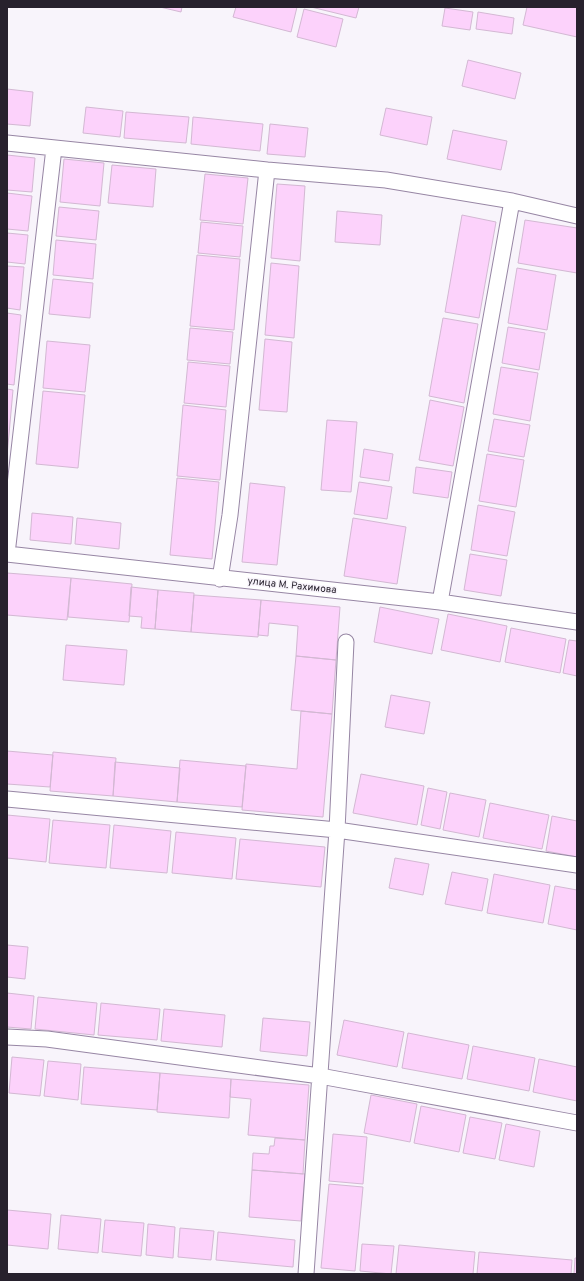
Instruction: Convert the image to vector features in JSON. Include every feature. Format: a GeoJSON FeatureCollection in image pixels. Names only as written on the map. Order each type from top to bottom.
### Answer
{"type":"FeatureCollection","features":[{"type":"Feature","properties":{"kind":"street"},"geometry":{"type":"LineString","coordinates":[[7,143],[267,170],[386,180],[512,201],[577,216]]}},
{"type":"Feature","properties":{"kind":"street"},"geometry":{"type":"LineString","coordinates":[[7,554],[54,148]]}},
{"type":"Feature","properties":{"kind":"street"},"geometry":{"type":"LineString","coordinates":[[220,578],[230,516],[267,170]]}},
{"type":"Feature","properties":{"kind":"street"},"geometry":{"type":"LineString","coordinates":[[440,602],[512,201]]}},
{"type":"Feature","properties":{"kind":"street","name":"улица М. Рахимова"},"geometry":{"type":"LineString","coordinates":[[7,554],[440,602],[577,622]]}},
{"type":"Feature","properties":{"kind":"street"},"geometry":{"type":"LineString","coordinates":[[306,1274],[337,830],[346,642]]}},
{"type":"Feature","properties":{"kind":"street"},"geometry":{"type":"LineString","coordinates":[[7,800],[337,830],[577,865]]}},
{"type":"Feature","properties":{"kind":"street"},"geometry":{"type":"LineString","coordinates":[[7,1036],[54,1040],[320,1076],[577,1123]]}},
{"type":"Feature","properties":{"kind":"building"},"geometry":{"type":"Polygon","coordinates":[[[160,7],[182,7],[181,12],[160,7]]]}},
{"type":"Feature","properties":{"kind":"building"},"geometry":{"type":"Polygon","coordinates":[[[236,7],[297,7],[291,32],[233,17],[236,7]]]}},
{"type":"Feature","properties":{"kind":"building"},"geometry":{"type":"Polygon","coordinates":[[[311,7],[359,7],[356,18],[311,7]]]}},
{"type":"Feature","properties":{"kind":"building"},"geometry":{"type":"Polygon","coordinates":[[[527,7],[577,7],[577,37],[523,25],[527,7]]]}},
{"type":"Feature","properties":{"kind":"building"},"geometry":{"type":"Polygon","coordinates":[[[445,8],[473,12],[470,30],[442,26],[445,8]]]}},
{"type":"Feature","properties":{"kind":"building"},"geometry":{"type":"Polygon","coordinates":[[[304,9],[343,19],[336,47],[297,37],[304,9]]]}},
{"type":"Feature","properties":{"kind":"building"},"geometry":{"type":"Polygon","coordinates":[[[478,12],[514,18],[512,34],[476,29],[478,12]]]}},
{"type":"Feature","properties":{"kind":"building"},"geometry":{"type":"Polygon","coordinates":[[[468,60],[521,73],[515,99],[462,86],[468,60]]]}},
{"type":"Feature","properties":{"kind":"building"},"geometry":{"type":"Polygon","coordinates":[[[7,89],[33,92],[30,126],[7,124],[7,89]]]}},
{"type":"Feature","properties":{"kind":"building"},"geometry":{"type":"Polygon","coordinates":[[[86,107],[123,111],[120,137],[83,133],[86,107]]]}},
{"type":"Feature","properties":{"kind":"building"},"geometry":{"type":"Polygon","coordinates":[[[386,108],[432,117],[427,145],[380,135],[386,108]]]}},
{"type":"Feature","properties":{"kind":"building"},"geometry":{"type":"Polygon","coordinates":[[[126,112],[189,117],[186,143],[124,138],[126,112]]]}},
{"type":"Feature","properties":{"kind":"building"},"geometry":{"type":"Polygon","coordinates":[[[193,117],[263,124],[260,151],[191,144],[193,117]]]}},
{"type":"Feature","properties":{"kind":"building"},"geometry":{"type":"Polygon","coordinates":[[[270,124],[308,128],[305,157],[267,154],[270,124]]]}},
{"type":"Feature","properties":{"kind":"building"},"geometry":{"type":"Polygon","coordinates":[[[453,130],[507,141],[501,170],[447,159],[453,130]]]}},
{"type":"Feature","properties":{"kind":"building"},"geometry":{"type":"Polygon","coordinates":[[[7,155],[35,158],[32,192],[7,190],[7,155]]]}},
{"type":"Feature","properties":{"kind":"building"},"geometry":{"type":"Polygon","coordinates":[[[64,159],[104,163],[100,206],[60,202],[64,159]]]}},
{"type":"Feature","properties":{"kind":"building"},"geometry":{"type":"Polygon","coordinates":[[[112,165],[156,169],[153,207],[108,203],[112,165]]]}},
{"type":"Feature","properties":{"kind":"building"},"geometry":{"type":"Polygon","coordinates":[[[205,174],[248,178],[243,224],[200,220],[205,174]]]}},
{"type":"Feature","properties":{"kind":"building"},"geometry":{"type":"Polygon","coordinates":[[[277,184],[305,186],[300,261],[271,258],[277,184]]]}},
{"type":"Feature","properties":{"kind":"building"},"geometry":{"type":"Polygon","coordinates":[[[7,193],[32,196],[28,231],[7,229],[7,193]]]}},
{"type":"Feature","properties":{"kind":"building"},"geometry":{"type":"Polygon","coordinates":[[[59,207],[99,211],[96,240],[56,236],[59,207]]]}},
{"type":"Feature","properties":{"kind":"building"},"geometry":{"type":"Polygon","coordinates":[[[337,211],[382,215],[380,245],[335,242],[337,211]]]}},
{"type":"Feature","properties":{"kind":"building"},"geometry":{"type":"Polygon","coordinates":[[[462,215],[496,222],[479,318],[445,312],[462,215]]]}},
{"type":"Feature","properties":{"kind":"building"},"geometry":{"type":"Polygon","coordinates":[[[525,220],[577,228],[577,273],[518,263],[525,220]]]}},
{"type":"Feature","properties":{"kind":"building"},"geometry":{"type":"Polygon","coordinates":[[[201,222],[243,226],[240,257],[198,253],[201,222]]]}},
{"type":"Feature","properties":{"kind":"building"},"geometry":{"type":"Polygon","coordinates":[[[7,233],[28,235],[25,264],[7,262],[7,233]]]}},
{"type":"Feature","properties":{"kind":"building"},"geometry":{"type":"Polygon","coordinates":[[[56,240],[96,244],[93,279],[53,275],[56,240]]]}},
{"type":"Feature","properties":{"kind":"building"},"geometry":{"type":"Polygon","coordinates":[[[197,255],[240,259],[234,330],[190,326],[197,255]]]}},
{"type":"Feature","properties":{"kind":"building"},"geometry":{"type":"Polygon","coordinates":[[[271,263],[299,266],[294,338],[265,335],[271,263]]]}},
{"type":"Feature","properties":{"kind":"building"},"geometry":{"type":"Polygon","coordinates":[[[7,266],[24,267],[20,310],[7,308],[7,266]]]}},
{"type":"Feature","properties":{"kind":"building"},"geometry":{"type":"Polygon","coordinates":[[[517,268],[556,275],[547,330],[508,323],[517,268]]]}},
{"type":"Feature","properties":{"kind":"building"},"geometry":{"type":"Polygon","coordinates":[[[53,279],[93,283],[90,318],[49,314],[53,279]]]}},
{"type":"Feature","properties":{"kind":"building"},"geometry":{"type":"Polygon","coordinates":[[[7,313],[21,315],[14,385],[7,384],[7,313]]]}},
{"type":"Feature","properties":{"kind":"building"},"geometry":{"type":"Polygon","coordinates":[[[443,318],[478,324],[464,403],[429,396],[443,318]]]}},
{"type":"Feature","properties":{"kind":"building"},"geometry":{"type":"Polygon","coordinates":[[[508,327],[545,333],[539,370],[502,363],[508,327]]]}},
{"type":"Feature","properties":{"kind":"building"},"geometry":{"type":"Polygon","coordinates":[[[190,328],[233,332],[230,364],[187,360],[190,328]]]}},
{"type":"Feature","properties":{"kind":"building"},"geometry":{"type":"Polygon","coordinates":[[[265,339],[292,342],[287,412],[259,410],[265,339]]]}},
{"type":"Feature","properties":{"kind":"building"},"geometry":{"type":"Polygon","coordinates":[[[47,341],[90,345],[85,392],[43,388],[47,341]]]}},
{"type":"Feature","properties":{"kind":"building"},"geometry":{"type":"Polygon","coordinates":[[[188,362],[230,366],[226,407],[184,403],[188,362]]]}},
{"type":"Feature","properties":{"kind":"building"},"geometry":{"type":"Polygon","coordinates":[[[501,367],[538,373],[530,421],[493,414],[501,367]]]}},
{"type":"Feature","properties":{"kind":"building"},"geometry":{"type":"Polygon","coordinates":[[[7,389],[13,390],[7,456],[7,389]]]}},
{"type":"Feature","properties":{"kind":"building"},"geometry":{"type":"Polygon","coordinates":[[[43,391],[85,395],[78,468],[36,464],[43,391]]]}},
{"type":"Feature","properties":{"kind":"building"},"geometry":{"type":"Polygon","coordinates":[[[430,400],[464,407],[453,466],[419,460],[430,400]]]}},
{"type":"Feature","properties":{"kind":"building"},"geometry":{"type":"Polygon","coordinates":[[[183,405],[226,410],[220,480],[177,476],[183,405]]]}},
{"type":"Feature","properties":{"kind":"building"},"geometry":{"type":"Polygon","coordinates":[[[494,419],[530,425],[524,457],[488,451],[494,419]]]}},
{"type":"Feature","properties":{"kind":"building"},"geometry":{"type":"Polygon","coordinates":[[[327,420],[357,422],[351,492],[321,490],[327,420]]]}},
{"type":"Feature","properties":{"kind":"building"},"geometry":{"type":"Polygon","coordinates":[[[364,449],[393,454],[389,481],[360,477],[364,449]]]}},
{"type":"Feature","properties":{"kind":"building"},"geometry":{"type":"Polygon","coordinates":[[[487,454],[524,460],[516,507],[479,501],[487,454]]]}},
{"type":"Feature","properties":{"kind":"building"},"geometry":{"type":"Polygon","coordinates":[[[416,467],[452,472],[448,498],[413,493],[416,467]]]}},
{"type":"Feature","properties":{"kind":"building"},"geometry":{"type":"Polygon","coordinates":[[[177,478],[219,482],[212,559],[170,555],[177,478]]]}},
{"type":"Feature","properties":{"kind":"building"},"geometry":{"type":"Polygon","coordinates":[[[359,482],[392,487],[387,519],[354,514],[359,482]]]}},
{"type":"Feature","properties":{"kind":"building"},"geometry":{"type":"Polygon","coordinates":[[[250,483],[285,487],[277,565],[242,562],[250,483]]]}},
{"type":"Feature","properties":{"kind":"building"},"geometry":{"type":"Polygon","coordinates":[[[478,505],[515,512],[507,556],[471,550],[478,505]]]}},
{"type":"Feature","properties":{"kind":"building"},"geometry":{"type":"Polygon","coordinates":[[[32,513],[73,517],[71,544],[30,540],[32,513]]]}},
{"type":"Feature","properties":{"kind":"building"},"geometry":{"type":"Polygon","coordinates":[[[77,518],[121,523],[119,549],[75,544],[77,518]]]}},
{"type":"Feature","properties":{"kind":"building"},"geometry":{"type":"Polygon","coordinates":[[[353,518],[406,527],[397,584],[344,576],[353,518]]]}},
{"type":"Feature","properties":{"kind":"building"},"geometry":{"type":"Polygon","coordinates":[[[470,554],[507,560],[501,596],[464,590],[470,554]]]}},
{"type":"Feature","properties":{"kind":"building"},"geometry":{"type":"Polygon","coordinates":[[[7,573],[71,578],[67,620],[7,615],[7,573]]]}},
{"type":"Feature","properties":{"kind":"building"},"geometry":{"type":"Polygon","coordinates":[[[71,578],[132,584],[129,622],[68,617],[71,578]]]}},
{"type":"Feature","properties":{"kind":"building"},"geometry":{"type":"Polygon","coordinates":[[[131,587],[158,590],[155,629],[141,628],[142,617],[129,616],[131,587]]]}},
{"type":"Feature","properties":{"kind":"building"},"geometry":{"type":"Polygon","coordinates":[[[158,590],[194,593],[191,632],[155,629],[158,590]]]}},
{"type":"Feature","properties":{"kind":"building"},"geometry":{"type":"Polygon","coordinates":[[[194,595],[261,600],[258,637],[191,632],[194,595]]]}},
{"type":"Feature","properties":{"kind":"building"},"geometry":{"type":"Polygon","coordinates":[[[261,600],[340,607],[336,660],[296,656],[298,626],[269,623],[268,636],[258,635],[261,600]]]}},
{"type":"Feature","properties":{"kind":"building"},"geometry":{"type":"Polygon","coordinates":[[[380,607],[439,619],[432,654],[374,642],[380,607]]]}},
{"type":"Feature","properties":{"kind":"building"},"geometry":{"type":"Polygon","coordinates":[[[448,614],[507,626],[500,662],[441,650],[448,614]]]}},
{"type":"Feature","properties":{"kind":"building"},"geometry":{"type":"Polygon","coordinates":[[[511,628],[566,639],[560,673],[505,662],[511,628]]]}},
{"type":"Feature","properties":{"kind":"building"},"geometry":{"type":"Polygon","coordinates":[[[569,640],[577,641],[577,676],[563,673],[569,640]]]}},
{"type":"Feature","properties":{"kind":"building"},"geometry":{"type":"Polygon","coordinates":[[[66,645],[127,650],[124,685],[63,680],[66,645]]]}},
{"type":"Feature","properties":{"kind":"building"},"geometry":{"type":"Polygon","coordinates":[[[296,656],[336,660],[332,714],[291,710],[296,656]]]}},
{"type":"Feature","properties":{"kind":"building"},"geometry":{"type":"Polygon","coordinates":[[[391,695],[430,702],[424,734],[385,727],[391,695]]]}},
{"type":"Feature","properties":{"kind":"building"},"geometry":{"type":"Polygon","coordinates":[[[301,711],[332,714],[323,817],[242,810],[246,764],[297,769],[301,711]]]}},
{"type":"Feature","properties":{"kind":"building"},"geometry":{"type":"Polygon","coordinates":[[[7,751],[53,755],[50,787],[7,784],[7,751]]]}},
{"type":"Feature","properties":{"kind":"building"},"geometry":{"type":"Polygon","coordinates":[[[53,752],[116,758],[113,796],[50,791],[53,752]]]}},
{"type":"Feature","properties":{"kind":"building"},"geometry":{"type":"Polygon","coordinates":[[[180,760],[246,766],[242,807],[177,802],[180,760]]]}},
{"type":"Feature","properties":{"kind":"building"},"geometry":{"type":"Polygon","coordinates":[[[115,762],[180,768],[177,802],[113,796],[115,762]]]}},
{"type":"Feature","properties":{"kind":"building"},"geometry":{"type":"Polygon","coordinates":[[[361,774],[424,786],[417,825],[353,813],[361,774]]]}},
{"type":"Feature","properties":{"kind":"building"},"geometry":{"type":"Polygon","coordinates":[[[428,788],[447,792],[440,829],[421,825],[428,788]]]}},
{"type":"Feature","properties":{"kind":"building"},"geometry":{"type":"Polygon","coordinates":[[[450,793],[486,800],[479,837],[443,830],[450,793]]]}},
{"type":"Feature","properties":{"kind":"building"},"geometry":{"type":"Polygon","coordinates":[[[490,803],[549,815],[542,849],[483,838],[490,803]]]}},
{"type":"Feature","properties":{"kind":"building"},"geometry":{"type":"Polygon","coordinates":[[[7,815],[50,819],[46,862],[7,858],[7,815]]]}},
{"type":"Feature","properties":{"kind":"building"},"geometry":{"type":"Polygon","coordinates":[[[552,816],[577,821],[577,857],[546,851],[552,816]]]}},
{"type":"Feature","properties":{"kind":"building"},"geometry":{"type":"Polygon","coordinates":[[[53,820],[110,825],[106,868],[49,863],[53,820]]]}},
{"type":"Feature","properties":{"kind":"building"},"geometry":{"type":"Polygon","coordinates":[[[114,825],[171,831],[167,873],[110,868],[114,825]]]}},
{"type":"Feature","properties":{"kind":"building"},"geometry":{"type":"Polygon","coordinates":[[[176,832],[236,838],[232,879],[172,873],[176,832]]]}},
{"type":"Feature","properties":{"kind":"building"},"geometry":{"type":"Polygon","coordinates":[[[240,839],[325,847],[321,887],[236,879],[240,839]]]}},
{"type":"Feature","properties":{"kind":"building"},"geometry":{"type":"Polygon","coordinates":[[[395,858],[429,864],[423,895],[389,888],[395,858]]]}},
{"type":"Feature","properties":{"kind":"building"},"geometry":{"type":"Polygon","coordinates":[[[452,872],[488,879],[482,911],[445,904],[452,872]]]}},
{"type":"Feature","properties":{"kind":"building"},"geometry":{"type":"Polygon","coordinates":[[[494,874],[550,885],[543,923],[487,913],[494,874]]]}},
{"type":"Feature","properties":{"kind":"building"},"geometry":{"type":"Polygon","coordinates":[[[555,886],[577,890],[577,930],[548,924],[555,886]]]}},
{"type":"Feature","properties":{"kind":"building"},"geometry":{"type":"Polygon","coordinates":[[[7,945],[28,947],[25,979],[7,977],[7,945]]]}},
{"type":"Feature","properties":{"kind":"building"},"geometry":{"type":"Polygon","coordinates":[[[7,993],[34,996],[31,1029],[7,1027],[7,993]]]}},
{"type":"Feature","properties":{"kind":"building"},"geometry":{"type":"Polygon","coordinates":[[[38,997],[97,1003],[94,1035],[35,1029],[38,997]]]}},
{"type":"Feature","properties":{"kind":"building"},"geometry":{"type":"Polygon","coordinates":[[[101,1003],[160,1009],[157,1040],[98,1035],[101,1003]]]}},
{"type":"Feature","properties":{"kind":"building"},"geometry":{"type":"Polygon","coordinates":[[[164,1009],[225,1015],[222,1047],[161,1041],[164,1009]]]}},
{"type":"Feature","properties":{"kind":"building"},"geometry":{"type":"Polygon","coordinates":[[[263,1018],[310,1022],[307,1056],[260,1051],[263,1018]]]}},
{"type":"Feature","properties":{"kind":"building"},"geometry":{"type":"Polygon","coordinates":[[[344,1020],[404,1032],[397,1067],[337,1055],[344,1020]]]}},
{"type":"Feature","properties":{"kind":"building"},"geometry":{"type":"Polygon","coordinates":[[[408,1033],[469,1045],[462,1079],[402,1068],[408,1033]]]}},
{"type":"Feature","properties":{"kind":"building"},"geometry":{"type":"Polygon","coordinates":[[[473,1046],[535,1058],[529,1091],[467,1079],[473,1046]]]}},
{"type":"Feature","properties":{"kind":"building"},"geometry":{"type":"Polygon","coordinates":[[[12,1057],[44,1060],[40,1096],[9,1093],[12,1057]]]}},
{"type":"Feature","properties":{"kind":"building"},"geometry":{"type":"Polygon","coordinates":[[[539,1059],[577,1067],[577,1101],[533,1092],[539,1059]]]}},
{"type":"Feature","properties":{"kind":"building"},"geometry":{"type":"Polygon","coordinates":[[[48,1061],[81,1064],[78,1100],[44,1096],[48,1061]]]}},
{"type":"Feature","properties":{"kind":"building"},"geometry":{"type":"Polygon","coordinates":[[[84,1067],[160,1073],[157,1110],[81,1104],[84,1067]]]}},
{"type":"Feature","properties":{"kind":"building"},"geometry":{"type":"Polygon","coordinates":[[[160,1073],[231,1079],[229,1118],[157,1112],[160,1073]]]}},
{"type":"Feature","properties":{"kind":"building"},"geometry":{"type":"Polygon","coordinates":[[[231,1079],[309,1085],[305,1140],[248,1135],[251,1099],[230,1097],[231,1079]]]}},
{"type":"Feature","properties":{"kind":"building"},"geometry":{"type":"Polygon","coordinates":[[[371,1095],[417,1104],[410,1142],[364,1133],[371,1095]]]}},
{"type":"Feature","properties":{"kind":"building"},"geometry":{"type":"Polygon","coordinates":[[[421,1106],[466,1115],[459,1152],[414,1143],[421,1106]]]}},
{"type":"Feature","properties":{"kind":"building"},"geometry":{"type":"Polygon","coordinates":[[[470,1117],[502,1123],[495,1159],[463,1153],[470,1117]]]}},
{"type":"Feature","properties":{"kind":"building"},"geometry":{"type":"Polygon","coordinates":[[[506,1124],[540,1131],[534,1167],[499,1160],[506,1124]]]}},
{"type":"Feature","properties":{"kind":"building"},"geometry":{"type":"Polygon","coordinates":[[[333,1134],[367,1137],[363,1184],[329,1181],[333,1134]]]}},
{"type":"Feature","properties":{"kind":"building"},"geometry":{"type":"Polygon","coordinates":[[[275,1138],[305,1140],[303,1174],[252,1170],[253,1153],[269,1154],[270,1146],[274,1146],[275,1138]]]}},
{"type":"Feature","properties":{"kind":"building"},"geometry":{"type":"Polygon","coordinates":[[[252,1170],[305,1174],[301,1221],[249,1217],[252,1170]]]}},
{"type":"Feature","properties":{"kind":"building"},"geometry":{"type":"Polygon","coordinates":[[[329,1184],[363,1187],[355,1271],[321,1268],[329,1184]]]}},
{"type":"Feature","properties":{"kind":"building"},"geometry":{"type":"Polygon","coordinates":[[[7,1210],[51,1214],[48,1249],[7,1245],[7,1210]]]}},
{"type":"Feature","properties":{"kind":"building"},"geometry":{"type":"Polygon","coordinates":[[[61,1215],[101,1219],[98,1253],[58,1249],[61,1215]]]}},
{"type":"Feature","properties":{"kind":"building"},"geometry":{"type":"Polygon","coordinates":[[[105,1220],[144,1223],[141,1256],[102,1252],[105,1220]]]}},
{"type":"Feature","properties":{"kind":"building"},"geometry":{"type":"Polygon","coordinates":[[[148,1224],[175,1227],[173,1258],[146,1255],[148,1224]]]}},
{"type":"Feature","properties":{"kind":"building"},"geometry":{"type":"Polygon","coordinates":[[[180,1228],[214,1231],[211,1260],[178,1257],[180,1228]]]}},
{"type":"Feature","properties":{"kind":"building"},"geometry":{"type":"Polygon","coordinates":[[[218,1232],[295,1240],[293,1267],[216,1260],[218,1232]]]}},
{"type":"Feature","properties":{"kind":"building"},"geometry":{"type":"Polygon","coordinates":[[[362,1244],[394,1246],[391,1274],[360,1271],[362,1244]]]}},
{"type":"Feature","properties":{"kind":"building"},"geometry":{"type":"Polygon","coordinates":[[[399,1245],[475,1252],[473,1274],[396,1274],[399,1245]]]}},
{"type":"Feature","properties":{"kind":"building"},"geometry":{"type":"Polygon","coordinates":[[[479,1252],[572,1260],[571,1274],[477,1274],[479,1252]]]}},
{"type":"Feature","properties":{"kind":"building"},"geometry":{"type":"Polygon","coordinates":[[[575,1258],[577,1258],[577,1274],[574,1274],[575,1258]]]}}]}
